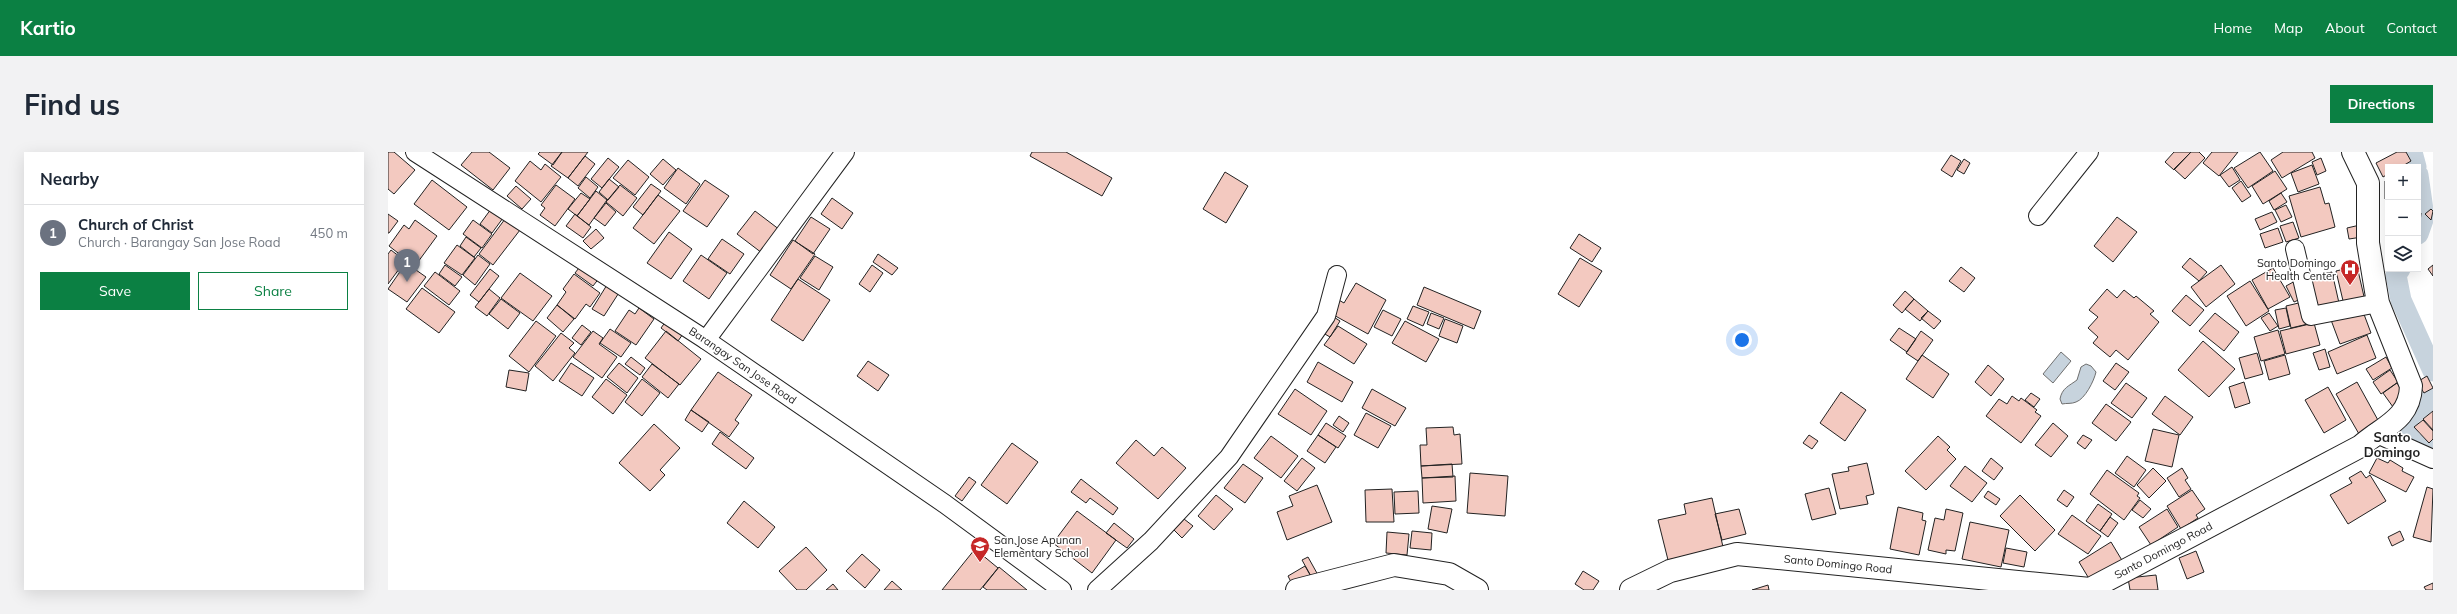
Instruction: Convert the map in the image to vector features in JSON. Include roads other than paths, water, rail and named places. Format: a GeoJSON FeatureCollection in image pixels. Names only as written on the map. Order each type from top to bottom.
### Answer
{"type":"FeatureCollection","features":[{"type":"Feature","properties":{"kind":"street","name":"Barangay San Jose Road"},"geometry":{"type":"LineString","coordinates":[[415,152],[706,340],[945,504],[1062,590]]}},
{"type":"Feature","properties":{"kind":"street"},"geometry":{"type":"LineString","coordinates":[[706,340],[845,152]]}},
{"type":"Feature","properties":{"kind":"street"},"geometry":{"type":"LineString","coordinates":[[2038,216],[2089,152]]}},
{"type":"Feature","properties":{"kind":"street","name":"Santo Domingo Road"},"geometry":{"type":"LineString","coordinates":[[1631,590],[1670,571],[1737,554],[2090,589],[2361,446],[2375,434],[2396,421],[2410,400],[2411,386],[2378,303],[2368,243],[2368,183],[2354,152]]}},
{"type":"Feature","properties":{"kind":"street"},"geometry":{"type":"LineString","coordinates":[[2295,249],[2311,316],[2378,303]]}},
{"type":"Feature","properties":{"kind":"street"},"geometry":{"type":"LineString","coordinates":[[1097,590],[1151,541],[1229,457],[1326,316],[1337,275]]}},
{"type":"Feature","properties":{"kind":"street"},"geometry":{"type":"LineString","coordinates":[[2375,434],[2433,459]]}},
{"type":"Feature","properties":{"kind":"street"},"geometry":{"type":"LineString","coordinates":[[1298,590],[1394,565],[1449,574],[1477,590]]}},
{"type":"Feature","properties":{"kind":"waterway"},"geometry":{"type":"LineString","coordinates":[[2412,152],[2415,164]]}},
{"type":"Feature","properties":{"kind":"waterway"},"geometry":{"type":"LineString","coordinates":[[2421,196],[2424,217],[2421,226]]}},
{"type":"Feature","properties":{"kind":"waterway"},"geometry":{"type":"LineString","coordinates":[[2398,272],[2396,275],[2401,300],[2433,371]]}},
{"type":"Feature","properties":{"kind":"waterway"},"geometry":{"type":"LineString","coordinates":[[2432,451],[2412,442],[2405,431],[2410,416],[2433,397]]}},
{"type":"Feature","properties":{"kind":"place","name":"Church of Christ"},"geometry":{"type":"Point","coordinates":[407,282]}},
{"type":"Feature","properties":{"kind":"place","name":"Santo Domingo Health Center"},"geometry":{"type":"Point","coordinates":[2350,286]}},
{"type":"Feature","properties":{"kind":"place","name":"San Jose Apunan Elementary School"},"geometry":{"type":"Point","coordinates":[980,563]}},
{"type":"Feature","properties":{"kind":"district","name":"Santo Domingo"},"geometry":{"type":"Point","coordinates":[2392,444]}}]}
